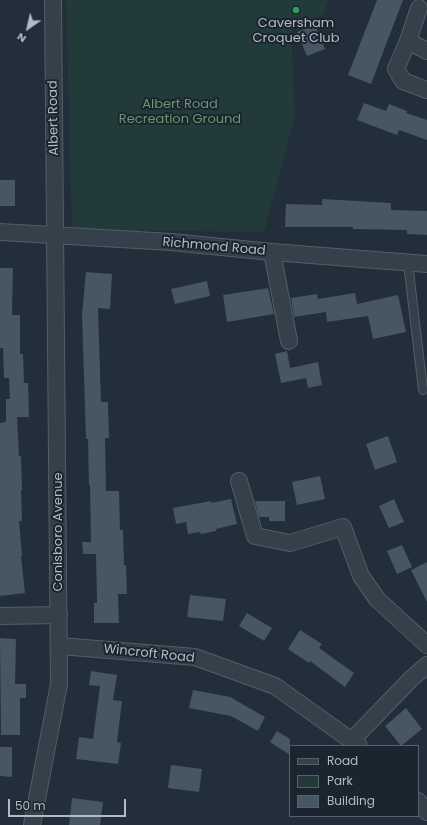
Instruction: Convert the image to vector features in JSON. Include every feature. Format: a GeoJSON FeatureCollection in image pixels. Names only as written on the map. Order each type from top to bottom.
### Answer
{"type":"FeatureCollection","features":[{"type":"Feature","properties":{"kind":"street","name":"Albert Road"},"geometry":{"type":"LineString","coordinates":[[53,0],[56,236]]}},
{"type":"Feature","properties":{"kind":"street"},"geometry":{"type":"LineString","coordinates":[[419,8],[408,42],[396,69],[403,81],[427,90]]}},
{"type":"Feature","properties":{"kind":"street"},"geometry":{"type":"LineString","coordinates":[[408,42],[427,51]]}},
{"type":"Feature","properties":{"kind":"street","name":"Richmond Road"},"geometry":{"type":"LineString","coordinates":[[0,232],[171,242],[272,252],[427,264]]}},
{"type":"Feature","properties":{"kind":"street","name":"Conisboro Avenue"},"geometry":{"type":"LineString","coordinates":[[32,825],[59,684],[60,646],[56,236]]}},
{"type":"Feature","properties":{"kind":"street"},"geometry":{"type":"LineString","coordinates":[[272,252],[289,341]]}},
{"type":"Feature","properties":{"kind":"street"},"geometry":{"type":"LineString","coordinates":[[239,481],[255,536],[290,543],[343,527],[361,576],[377,599],[427,645]]}},
{"type":"Feature","properties":{"kind":"street"},"geometry":{"type":"LineString","coordinates":[[0,616],[59,615]]}},
{"type":"Feature","properties":{"kind":"street","name":"Wincroft Road"},"geometry":{"type":"LineString","coordinates":[[60,646],[195,657],[275,686],[356,743]]}},
{"type":"Feature","properties":{"kind":"street"},"geometry":{"type":"LineString","coordinates":[[356,743],[411,679],[427,665]]}},
{"type":"Feature","properties":{"kind":"street"},"geometry":{"type":"LineString","coordinates":[[419,802],[427,812]]}},
{"type":"Feature","properties":{"kind":"lane"},"geometry":{"type":"LineString","coordinates":[[408,263],[423,390]]}},
{"type":"Feature","properties":{"kind":"green space","name":"Albert Road Recreation Ground"},"geometry":{"type":"Polygon","coordinates":[[[66,0],[328,0],[323,15],[291,31],[295,116],[264,232],[72,230],[66,0]]]}},
{"type":"Feature","properties":{"kind":"building"},"geometry":{"type":"Polygon","coordinates":[[[377,0],[403,0],[371,84],[348,75],[377,0]]]}},
{"type":"Feature","properties":{"kind":"building"},"geometry":{"type":"Polygon","coordinates":[[[315,25],[325,49],[307,56],[297,32],[315,25]]]}},
{"type":"Feature","properties":{"kind":"building"},"geometry":{"type":"Polygon","coordinates":[[[364,103],[386,111],[389,104],[407,111],[406,113],[427,120],[427,140],[399,130],[397,135],[357,120],[364,103]]]}},
{"type":"Feature","properties":{"kind":"building"},"geometry":{"type":"Polygon","coordinates":[[[0,180],[15,180],[15,206],[0,206],[0,180]]]}},
{"type":"Feature","properties":{"kind":"building"},"geometry":{"type":"Polygon","coordinates":[[[322,199],[391,203],[391,210],[427,211],[427,235],[407,234],[407,230],[353,229],[353,227],[285,227],[286,204],[322,205],[322,199]]]}},
{"type":"Feature","properties":{"kind":"building"},"geometry":{"type":"Polygon","coordinates":[[[0,268],[13,268],[12,315],[20,315],[20,354],[23,354],[24,383],[28,383],[29,417],[17,417],[19,456],[21,456],[22,490],[22,521],[19,521],[25,593],[0,596],[0,423],[6,422],[6,399],[10,399],[9,378],[4,378],[3,348],[0,348],[0,268]]]}},
{"type":"Feature","properties":{"kind":"building"},"geometry":{"type":"Polygon","coordinates":[[[86,272],[112,274],[110,309],[98,308],[101,402],[108,402],[109,438],[105,438],[106,491],[119,491],[120,530],[123,530],[124,565],[126,565],[127,594],[118,594],[119,623],[94,623],[94,603],[97,603],[96,554],[83,554],[82,542],[91,542],[90,485],[88,439],[86,439],[82,315],[86,272]]]}},
{"type":"Feature","properties":{"kind":"building"},"geometry":{"type":"Polygon","coordinates":[[[207,281],[210,296],[175,304],[171,289],[207,281]]]}},
{"type":"Feature","properties":{"kind":"building"},"geometry":{"type":"Polygon","coordinates":[[[268,288],[274,314],[227,322],[223,295],[268,288]]]}},
{"type":"Feature","properties":{"kind":"building"},"geometry":{"type":"Polygon","coordinates":[[[355,293],[357,304],[398,295],[406,332],[373,339],[368,316],[327,322],[326,312],[294,317],[291,298],[317,294],[318,299],[355,293]]]}},
{"type":"Feature","properties":{"kind":"building"},"geometry":{"type":"Polygon","coordinates":[[[287,351],[290,368],[318,362],[322,385],[308,388],[306,378],[281,383],[275,354],[287,351]]]}},
{"type":"Feature","properties":{"kind":"building"},"geometry":{"type":"Polygon","coordinates":[[[388,436],[397,462],[375,470],[366,444],[388,436]]]}},
{"type":"Feature","properties":{"kind":"building"},"geometry":{"type":"Polygon","coordinates":[[[320,476],[325,499],[297,505],[292,482],[320,476]]]}},
{"type":"Feature","properties":{"kind":"building"},"geometry":{"type":"Polygon","coordinates":[[[231,499],[237,524],[216,529],[216,531],[201,534],[200,532],[188,534],[186,522],[176,524],[173,508],[231,499]]]}},
{"type":"Feature","properties":{"kind":"building"},"geometry":{"type":"Polygon","coordinates":[[[394,499],[404,522],[389,528],[379,506],[394,499]]]}},
{"type":"Feature","properties":{"kind":"building"},"geometry":{"type":"Polygon","coordinates":[[[255,501],[285,501],[285,521],[269,521],[269,517],[259,517],[255,501]]]}},
{"type":"Feature","properties":{"kind":"building"},"geometry":{"type":"Polygon","coordinates":[[[402,545],[412,567],[397,574],[387,551],[402,545]]]}},
{"type":"Feature","properties":{"kind":"building"},"geometry":{"type":"Polygon","coordinates":[[[427,562],[427,602],[411,570],[427,562]]]}},
{"type":"Feature","properties":{"kind":"building"},"geometry":{"type":"Polygon","coordinates":[[[190,595],[226,599],[223,621],[187,617],[190,595]]]}},
{"type":"Feature","properties":{"kind":"building"},"geometry":{"type":"Polygon","coordinates":[[[247,613],[272,628],[264,641],[239,626],[247,613]]]}},
{"type":"Feature","properties":{"kind":"building"},"geometry":{"type":"Polygon","coordinates":[[[300,630],[322,644],[319,648],[354,673],[345,687],[310,661],[309,663],[288,649],[300,630]]]}},
{"type":"Feature","properties":{"kind":"building"},"geometry":{"type":"Polygon","coordinates":[[[0,638],[16,639],[15,684],[26,684],[26,698],[20,698],[20,735],[1,735],[0,638]]]}},
{"type":"Feature","properties":{"kind":"building"},"geometry":{"type":"Polygon","coordinates":[[[91,671],[117,675],[113,700],[122,701],[117,742],[121,743],[118,764],[76,759],[79,737],[93,739],[100,686],[89,685],[91,671]]]}},
{"type":"Feature","properties":{"kind":"building"},"geometry":{"type":"Polygon","coordinates":[[[193,690],[230,697],[265,717],[258,731],[231,716],[189,708],[193,690]]]}},
{"type":"Feature","properties":{"kind":"building"},"geometry":{"type":"Polygon","coordinates":[[[406,708],[422,729],[402,745],[400,745],[385,726],[406,708]]]}},
{"type":"Feature","properties":{"kind":"building"},"geometry":{"type":"Polygon","coordinates":[[[277,731],[290,739],[289,754],[270,742],[277,731]]]}},
{"type":"Feature","properties":{"kind":"building"},"geometry":{"type":"Polygon","coordinates":[[[0,747],[12,747],[12,777],[0,776],[0,747]]]}},
{"type":"Feature","properties":{"kind":"building"},"geometry":{"type":"Polygon","coordinates":[[[171,765],[202,769],[199,792],[168,788],[171,765]]]}},
{"type":"Feature","properties":{"kind":"building"},"geometry":{"type":"Polygon","coordinates":[[[72,798],[103,802],[100,825],[69,825],[72,798]]]}},
{"type":"Feature","properties":{"kind":"place","name":"Caversham Croquet Club"},"geometry":{"type":"Point","coordinates":[296,10]}}]}
